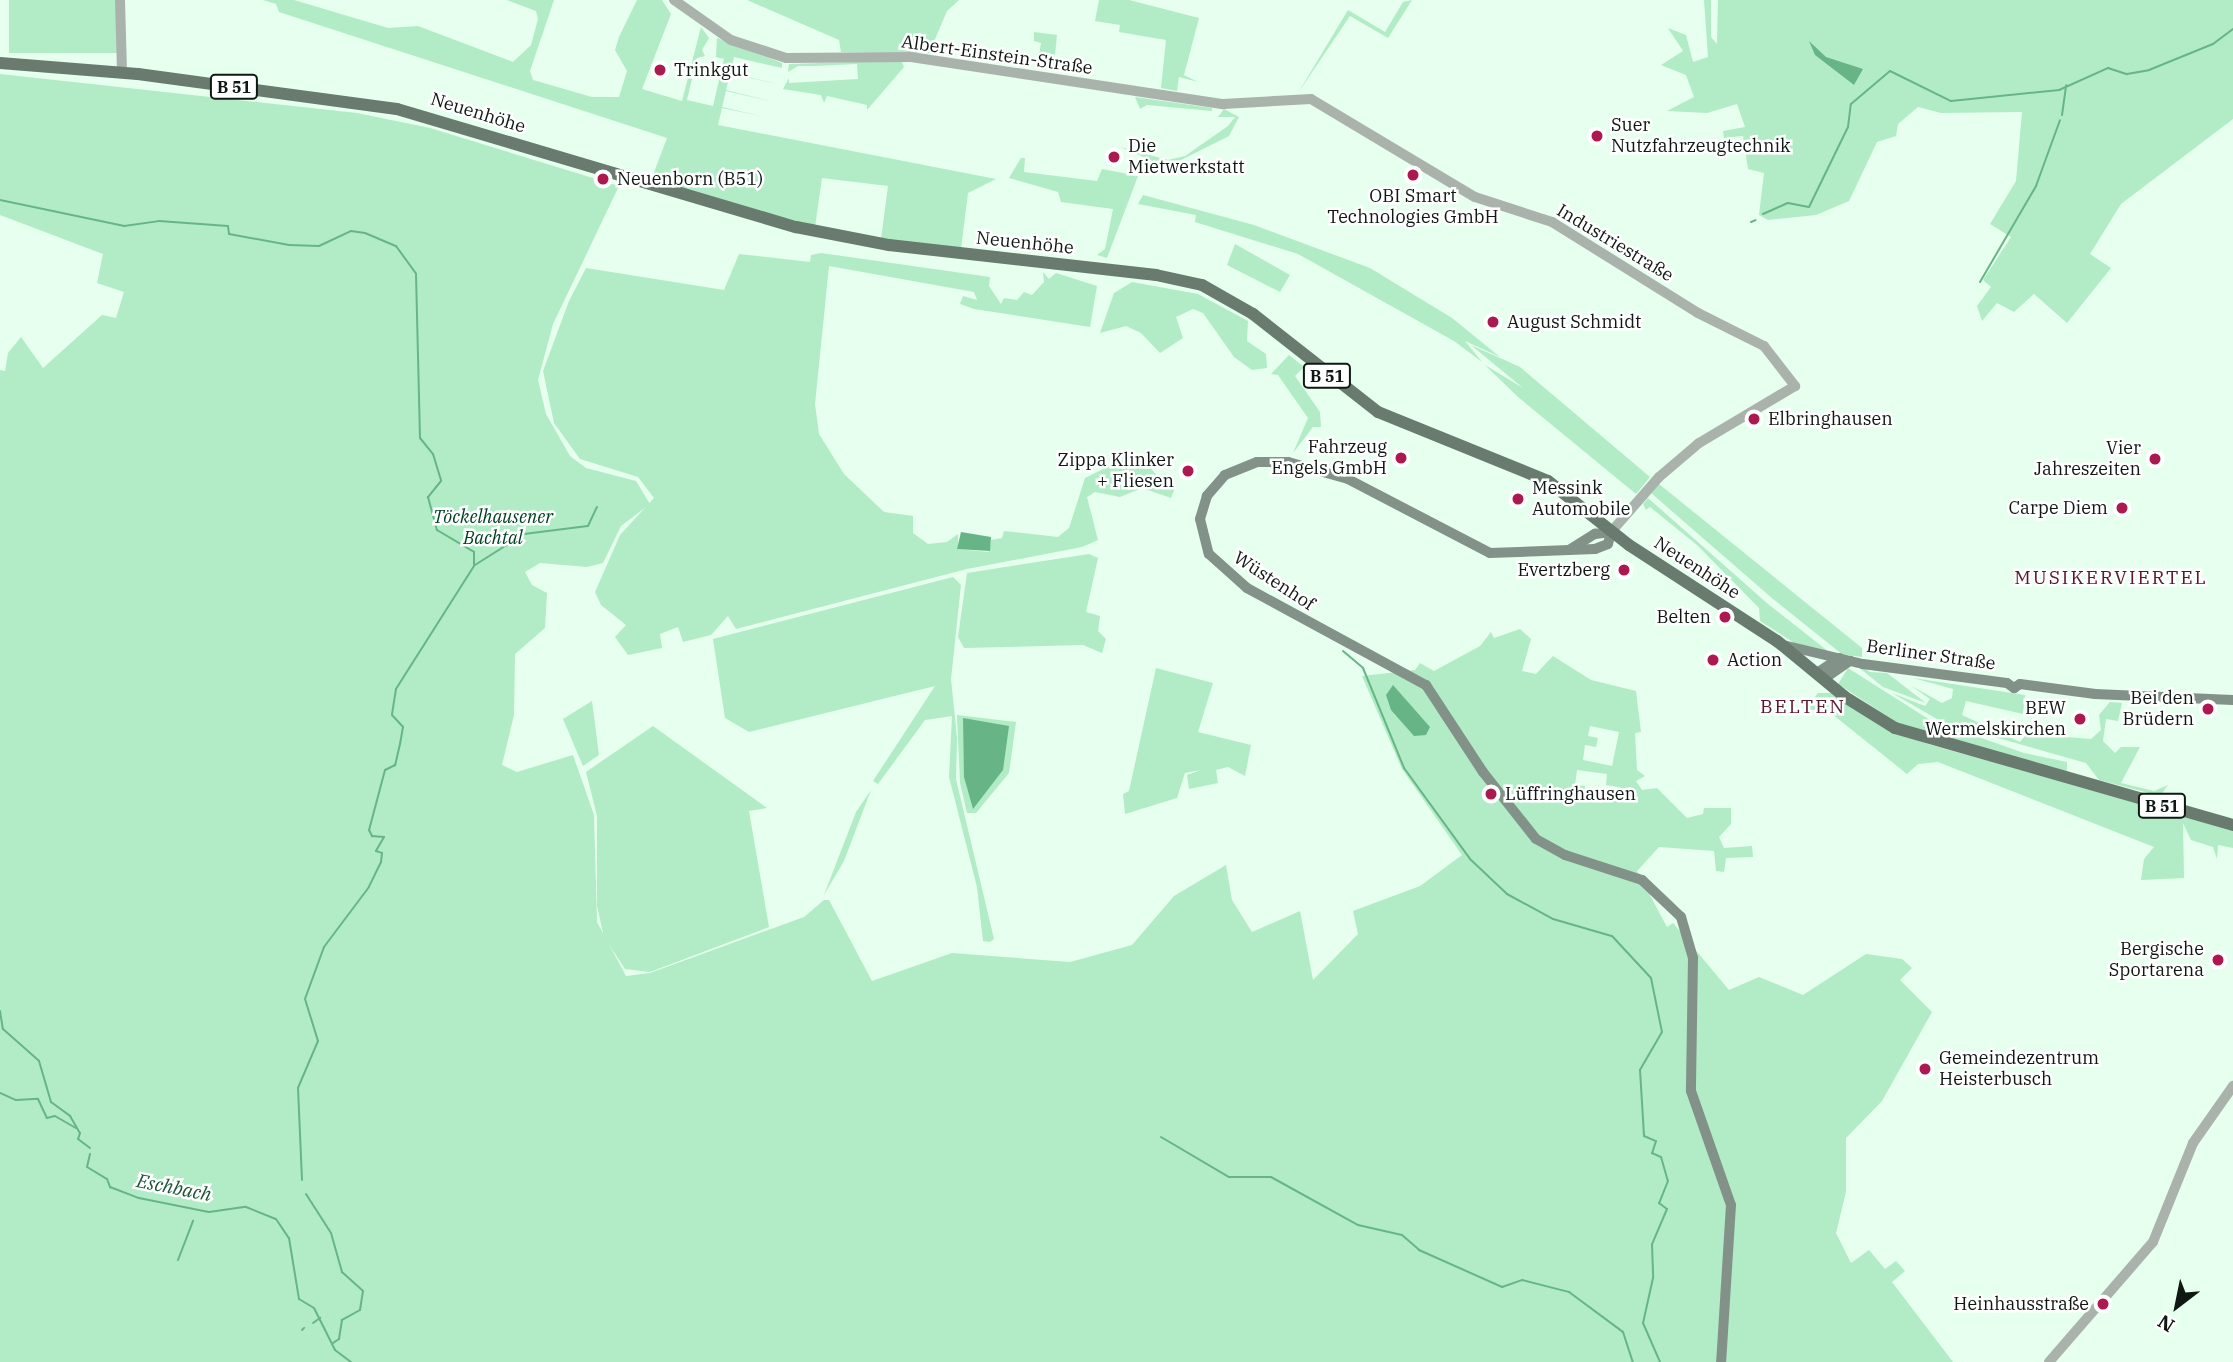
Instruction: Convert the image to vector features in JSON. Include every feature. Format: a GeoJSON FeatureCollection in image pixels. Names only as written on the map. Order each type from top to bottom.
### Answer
{"type":"FeatureCollection","features":[{"type":"Feature","properties":{"kind":"main road","name":"B 51"},"geometry":{"type":"LineString","coordinates":[[0,62],[122,73]]}},
{"type":"Feature","properties":{"kind":"main road","name":"Neuenhöhe"},"geometry":{"type":"LineString","coordinates":[[122,73],[420,114],[720,207],[827,234],[1192,281],[1253,314],[1363,403],[1533,472],[1611,532],[1783,645],[1820,676]]}},
{"type":"Feature","properties":{"kind":"main road","name":"Wüstenhof"},"geometry":{"type":"LineString","coordinates":[[1611,532],[1603,546],[1490,553],[1326,471],[1276,461],[1235,469],[1218,480],[1203,504],[1205,547],[1247,588],[1320,630],[1426,685],[1483,772],[1536,839],[1558,853],[1647,882],[1684,922],[1693,958],[1691,1091],[1731,1205],[1721,1362]]}},
{"type":"Feature","properties":{"kind":"main road","name":"Berliner Straße"},"geometry":{"type":"LineString","coordinates":[[1783,645],[1844,659],[2007,683],[2014,688],[2020,684],[2084,693],[2233,700]]}},
{"type":"Feature","properties":{"kind":"main road"},"geometry":{"type":"LineString","coordinates":[[1820,676],[1844,659]]}},
{"type":"Feature","properties":{"kind":"main road","name":"B 51"},"geometry":{"type":"LineString","coordinates":[[1820,676],[1895,728],[2091,787],[2233,825]]}},
{"type":"Feature","properties":{"kind":"street"},"geometry":{"type":"LineString","coordinates":[[120,0],[122,73]]}},
{"type":"Feature","properties":{"kind":"street","name":"Albert-Einstein-Straße"},"geometry":{"type":"LineString","coordinates":[[674,0],[731,40],[776,57],[911,57],[1247,105]]}},
{"type":"Feature","properties":{"kind":"street","name":"Industriestraße"},"geometry":{"type":"LineString","coordinates":[[1247,105],[1317,101],[1475,197],[1552,222],[1698,313],[1764,346],[1795,388],[1699,443],[1657,479],[1611,532]]}},
{"type":"Feature","properties":{"kind":"street"},"geometry":{"type":"LineString","coordinates":[[2049,1362],[2153,1242],[2193,1143],[2233,1086]]}},
{"type":"Feature","properties":{"kind":"green space"},"geometry":{"type":"Polygon","coordinates":[[[9,0],[118,0],[118,53],[9,53],[9,0]]]}},
{"type":"Feature","properties":{"kind":"green space"},"geometry":{"type":"Polygon","coordinates":[[[263,0],[294,0],[388,28],[418,26],[513,62],[531,45],[538,19],[536,11],[507,0],[554,0],[530,71],[533,80],[592,97],[619,97],[627,71],[615,50],[619,37],[637,0],[662,0],[671,14],[642,89],[682,101],[701,27],[709,38],[702,50],[705,56],[697,58],[687,100],[713,106],[724,59],[716,57],[717,38],[782,63],[782,68],[734,57],[730,73],[778,84],[730,74],[726,90],[774,102],[726,91],[722,107],[770,118],[722,108],[718,125],[996,179],[968,193],[961,249],[881,239],[888,186],[822,178],[815,227],[651,180],[667,138],[279,12],[276,4],[263,0]]]}},
{"type":"Feature","properties":{"kind":"green space"},"geometry":{"type":"Polygon","coordinates":[[[747,0],[959,0],[947,11],[929,53],[841,52],[839,40],[747,0]]]}},
{"type":"Feature","properties":{"kind":"green space"},"geometry":{"type":"Polygon","coordinates":[[[1099,0],[1129,0],[1199,18],[1184,75],[1198,82],[1179,77],[1177,91],[1161,88],[1166,40],[1119,32],[1120,25],[1095,21],[1099,0]]]}},
{"type":"Feature","properties":{"kind":"green space"},"geometry":{"type":"Polygon","coordinates":[[[1412,0],[1388,38],[1350,16],[1298,93],[1348,10],[1385,32],[1403,2],[1412,0]]]}},
{"type":"Feature","properties":{"kind":"green space"},"geometry":{"type":"Polygon","coordinates":[[[1704,0],[1711,0],[1711,37],[1717,44],[1718,0],[2233,0],[2233,119],[2121,204],[2090,254],[2111,268],[2067,323],[2034,294],[2014,312],[1997,303],[1982,321],[1977,306],[1991,287],[1983,280],[2011,237],[1990,224],[2016,181],[2022,112],[1941,113],[1918,107],[1898,124],[1896,136],[1877,142],[1849,201],[1816,215],[1768,220],[1759,215],[1764,173],[1748,169],[1743,136],[1724,138],[1723,131],[1745,127],[1737,104],[1707,113],[1667,111],[1694,97],[1686,75],[1661,65],[1683,51],[1668,28],[1686,35],[1693,62],[1708,57],[1704,0]]]}},
{"type":"Feature","properties":{"kind":"green space"},"geometry":{"type":"Polygon","coordinates":[[[1034,32],[1057,35],[1054,65],[1038,62],[1041,43],[1034,41],[1034,32]]]}},
{"type":"Feature","properties":{"kind":"green space"},"geometry":{"type":"Polygon","coordinates":[[[902,62],[904,67],[867,110],[867,105],[827,96],[824,103],[821,95],[783,89],[789,78],[789,83],[858,79],[857,64],[798,66],[788,72],[789,64],[902,62]]]}},
{"type":"Feature","properties":{"kind":"green space","name":"Töckelhausener Bachtal"},"geometry":{"type":"Polygon","coordinates":[[[0,74],[357,113],[430,128],[619,186],[553,324],[538,380],[546,414],[570,456],[586,468],[636,481],[650,504],[621,526],[603,563],[587,567],[540,563],[525,572],[532,585],[547,593],[545,628],[515,654],[514,715],[502,765],[517,772],[573,755],[594,815],[597,922],[626,976],[650,973],[804,917],[824,900],[829,900],[872,981],[952,953],[1070,962],[1132,945],[1174,896],[1226,865],[1232,900],[1252,932],[1300,911],[1313,980],[1358,934],[1353,911],[1420,886],[1462,855],[1402,769],[1362,676],[1415,670],[1420,663],[1434,671],[1480,646],[1491,632],[1494,638],[1520,629],[1531,639],[1522,671],[1536,674],[1553,656],[1591,680],[1636,691],[1641,732],[1635,733],[1637,770],[1645,776],[1636,781],[1642,790],[1657,788],[1687,818],[1703,814],[1704,808],[1731,808],[1731,824],[1719,837],[1724,848],[1752,846],[1753,857],[1726,858],[1724,872],[1716,871],[1714,851],[1659,847],[1637,871],[1667,927],[1673,923],[1729,990],[1759,977],[1803,995],[1866,954],[1902,959],[1912,968],[1900,980],[1932,1012],[1882,1101],[1846,1138],[1846,1192],[1836,1233],[1851,1263],[1869,1250],[1885,1269],[1896,1261],[1905,1271],[1892,1282],[1953,1362],[0,1362],[0,370],[5,371],[8,353],[21,337],[43,368],[102,315],[116,318],[124,292],[97,283],[103,254],[0,215],[0,74]],[[1590,726],[1588,736],[1598,738],[1596,747],[1585,745],[1583,760],[1612,766],[1619,732],[1590,726]],[[1577,770],[1575,785],[1585,786],[1584,794],[1595,796],[1595,803],[1617,799],[1618,787],[1606,785],[1607,774],[1577,770]]]}},
{"type":"Feature","properties":{"kind":"green space"},"geometry":{"type":"Polygon","coordinates":[[[1135,97],[1212,108],[1212,111],[1147,105],[1140,109],[1135,97]]]}},
{"type":"Feature","properties":{"kind":"green space"},"geometry":{"type":"Polygon","coordinates":[[[1224,109],[1239,117],[1229,136],[1167,167],[1120,147],[1168,160],[1185,156],[1228,126],[1235,117],[1218,117],[1224,109]]]}},
{"type":"Feature","properties":{"kind":"green space"},"geometry":{"type":"Polygon","coordinates":[[[1021,158],[1025,158],[1024,172],[1097,181],[1102,169],[1138,176],[1107,258],[1097,255],[1105,249],[1113,209],[1061,202],[1058,192],[1009,178],[1021,158]]]}},
{"type":"Feature","properties":{"kind":"green space"},"geometry":{"type":"Polygon","coordinates":[[[1143,195],[1254,225],[1370,268],[1452,318],[1500,357],[1465,341],[1482,362],[1454,341],[1298,254],[1195,222],[1196,215],[1138,204],[1143,195]]]}},
{"type":"Feature","properties":{"kind":"green space"},"geometry":{"type":"Polygon","coordinates":[[[1235,244],[1290,275],[1280,292],[1227,265],[1235,244]]]}},
{"type":"Feature","properties":{"kind":"green space"},"geometry":{"type":"Polygon","coordinates":[[[821,253],[990,277],[989,286],[1001,304],[1004,298],[1017,300],[1024,292],[1032,295],[1044,282],[1043,272],[1049,279],[1056,273],[1097,286],[1090,327],[974,309],[960,304],[963,296],[977,300],[974,292],[829,266],[815,404],[819,434],[844,474],[884,512],[913,516],[913,533],[928,544],[947,542],[958,534],[958,549],[989,552],[991,540],[1002,538],[1004,531],[1058,537],[1069,528],[1085,478],[1122,460],[1133,466],[1147,463],[1163,484],[1165,473],[1175,488],[1171,498],[1142,488],[1120,497],[1095,492],[1087,497],[1098,540],[1082,547],[967,569],[736,629],[728,616],[711,635],[683,642],[678,627],[660,634],[662,648],[628,655],[615,637],[626,625],[601,605],[595,592],[620,535],[654,498],[638,477],[580,459],[554,423],[543,371],[569,301],[586,268],[724,290],[739,254],[810,262],[811,255],[821,253]]]}},
{"type":"Feature","properties":{"kind":"green space"},"geometry":{"type":"Polygon","coordinates":[[[1132,282],[1198,294],[1248,321],[1247,341],[1266,354],[1267,368],[1252,370],[1234,357],[1203,313],[1193,309],[1176,317],[1183,338],[1160,353],[1141,333],[1126,326],[1100,333],[1114,293],[1132,282]]]}},
{"type":"Feature","properties":{"kind":"green space"},"geometry":{"type":"Polygon","coordinates":[[[1471,345],[1520,367],[1650,477],[1636,494],[1518,397],[1485,365],[1523,388],[1471,345]]]}},
{"type":"Feature","properties":{"kind":"green space"},"geometry":{"type":"Polygon","coordinates":[[[1289,355],[1304,367],[1295,376],[1320,412],[1321,427],[1313,427],[1293,453],[1308,418],[1278,375],[1271,374],[1289,355]]]}},
{"type":"Feature","properties":{"kind":"green space"},"geometry":{"type":"Polygon","coordinates":[[[1659,484],[1862,648],[1862,657],[1847,655],[1870,672],[1887,673],[1926,703],[1883,687],[1773,599],[1651,493],[1659,484]]]}},
{"type":"Feature","properties":{"kind":"green space"},"geometry":{"type":"Polygon","coordinates":[[[1648,498],[1768,604],[1829,652],[1799,646],[1760,621],[1759,608],[1697,545],[1650,507],[1646,510],[1643,504],[1648,498]]]}},
{"type":"Feature","properties":{"kind":"green space"},"geometry":{"type":"Polygon","coordinates":[[[1089,554],[1098,558],[1086,612],[1100,616],[1098,631],[1106,639],[1102,653],[1083,645],[964,648],[958,637],[967,573],[1089,554]]]}},
{"type":"Feature","properties":{"kind":"green space"},"geometry":{"type":"Polygon","coordinates":[[[953,577],[961,585],[951,679],[957,738],[956,779],[994,939],[990,942],[983,941],[977,887],[949,777],[952,716],[925,720],[878,784],[873,781],[935,686],[749,732],[725,718],[713,639],[953,577]]]}},
{"type":"Feature","properties":{"kind":"green space"},"geometry":{"type":"Polygon","coordinates":[[[1156,668],[1213,683],[1198,732],[1251,745],[1245,776],[1228,767],[1216,770],[1218,783],[1189,789],[1187,775],[1201,770],[1185,773],[1177,798],[1125,814],[1123,794],[1129,791],[1156,668]]]}},
{"type":"Feature","properties":{"kind":"green space"},"geometry":{"type":"Polygon","coordinates":[[[1848,668],[1930,720],[2024,753],[2067,762],[2067,773],[1901,725],[1838,684],[1848,668]]]}},
{"type":"Feature","properties":{"kind":"green space"},"geometry":{"type":"Polygon","coordinates":[[[1913,678],[2025,695],[2023,714],[1966,701],[1962,715],[2020,742],[2034,725],[2045,731],[2057,726],[2067,737],[2091,739],[2101,730],[2099,715],[2110,702],[2122,703],[2118,721],[2106,719],[2103,741],[2115,753],[2121,747],[2140,747],[2121,783],[2154,791],[2168,785],[2160,796],[2099,780],[2086,763],[1942,722],[1892,693],[1925,706],[1930,699],[1910,685],[1942,703],[1952,698],[1953,689],[1913,678]]]}},
{"type":"Feature","properties":{"kind":"green space"},"geometry":{"type":"Polygon","coordinates":[[[1818,693],[1832,693],[1882,727],[1931,745],[2233,829],[2233,848],[2218,845],[2217,859],[2213,847],[2191,840],[2183,823],[2184,878],[2141,880],[2144,859],[2154,847],[1938,762],[1918,764],[1907,774],[1827,710],[1804,710],[1818,693]]]}},
{"type":"Feature","properties":{"kind":"green space"},"geometry":{"type":"Polygon","coordinates":[[[592,701],[599,755],[583,766],[563,719],[592,701]]]}},
{"type":"Feature","properties":{"kind":"green space"},"geometry":{"type":"Polygon","coordinates":[[[957,715],[1016,722],[1009,773],[976,813],[967,813],[960,783],[957,715]]]}},
{"type":"Feature","properties":{"kind":"green space"},"geometry":{"type":"Polygon","coordinates":[[[653,726],[767,808],[749,811],[769,927],[650,972],[625,969],[604,937],[597,906],[597,816],[586,772],[653,726]]]}},
{"type":"Feature","properties":{"kind":"green space"},"geometry":{"type":"Polygon","coordinates":[[[871,790],[844,861],[824,895],[856,812],[871,790]]]}},
{"type":"Feature","properties":{"kind":"shaded area"},"geometry":{"type":"Polygon","coordinates":[[[1809,41],[1826,57],[1863,69],[1854,85],[1815,55],[1809,41]]]}},
{"type":"Feature","properties":{"kind":"shaded area"},"geometry":{"type":"Polygon","coordinates":[[[961,532],[991,537],[990,551],[957,549],[961,532]]]}},
{"type":"Feature","properties":{"kind":"shaded area"},"geometry":{"type":"Polygon","coordinates":[[[1393,685],[1430,727],[1426,735],[1414,736],[1391,710],[1386,695],[1393,685]]]}},
{"type":"Feature","properties":{"kind":"shaded area"},"geometry":{"type":"Polygon","coordinates":[[[963,718],[1009,726],[1003,770],[973,809],[964,777],[963,718]]]}},
{"type":"Feature","properties":{"kind":"waterway"},"geometry":{"type":"LineString","coordinates":[[1763,214],[1788,203],[1809,207],[1848,127],[1851,104],[1890,71],[1951,101],[2059,90],[2108,68],[2127,74],[2149,70],[2213,44],[2233,29]]}},
{"type":"Feature","properties":{"kind":"waterway"},"geometry":{"type":"LineString","coordinates":[[2062,115],[2066,85]]}},
{"type":"Feature","properties":{"kind":"waterway"},"geometry":{"type":"LineString","coordinates":[[1980,282],[2036,186],[2060,120]]}},
{"type":"Feature","properties":{"kind":"waterway"},"geometry":{"type":"LineString","coordinates":[[0,200],[124,226],[159,221],[228,226],[229,234],[289,245],[319,246],[351,231],[365,233],[396,246],[416,274],[420,438],[433,454],[441,481],[428,497],[437,530],[474,552],[474,566],[396,689],[392,715],[403,727],[400,744],[395,765],[385,770],[369,830],[372,836],[384,837],[376,851],[382,853],[381,862],[369,887],[324,947],[305,999],[318,1041],[298,1088],[302,1180]]}},
{"type":"Feature","properties":{"kind":"waterway"},"geometry":{"type":"LineString","coordinates":[[1751,222],[1756,220]]}},
{"type":"Feature","properties":{"kind":"waterway"},"geometry":{"type":"LineString","coordinates":[[475,565],[524,534],[588,526],[597,507]]}},
{"type":"Feature","properties":{"kind":"waterway"},"geometry":{"type":"LineString","coordinates":[[1343,651],[1363,668],[1404,768],[1470,859],[1507,894],[1553,919],[1612,936],[1651,978],[1662,1032],[1640,1070],[1644,1136],[1656,1141],[1652,1153],[1661,1157],[1668,1181],[1659,1203],[1667,1209],[1652,1244],[1653,1278],[1643,1323],[1660,1362]]}},
{"type":"Feature","properties":{"kind":"waterway","name":"Eschbach"},"geometry":{"type":"LineString","coordinates":[[0,1011],[3,1029],[39,1061],[51,1102],[70,1116],[80,1133],[78,1139],[90,1148]]}},
{"type":"Feature","properties":{"kind":"waterway"},"geometry":{"type":"LineString","coordinates":[[0,1093],[16,1100],[38,1099],[47,1118],[55,1116],[76,1128]]}},
{"type":"Feature","properties":{"kind":"waterway"},"geometry":{"type":"LineString","coordinates":[[1161,1137],[1229,1177],[1271,1177],[1358,1225],[1402,1235],[1419,1250],[1502,1287],[1522,1280],[1569,1292],[1623,1332],[1633,1362]]}},
{"type":"Feature","properties":{"kind":"waterway","name":"Eschbach"},"geometry":{"type":"LineString","coordinates":[[90,1154],[87,1167],[107,1179],[110,1187],[139,1198],[209,1212],[246,1207],[276,1219],[289,1238],[299,1299],[314,1308],[335,1350],[351,1362]]}},
{"type":"Feature","properties":{"kind":"waterway"},"geometry":{"type":"LineString","coordinates":[[306,1194],[331,1233],[342,1272],[363,1291],[360,1310],[342,1320],[339,1339],[333,1343]]}},
{"type":"Feature","properties":{"kind":"waterway"},"geometry":{"type":"LineString","coordinates":[[178,1260],[193,1221]]}},
{"type":"Feature","properties":{"kind":"waterway","name":"Eschbach"},"geometry":{"type":"LineString","coordinates":[[313,1323],[320,1318]]}},
{"type":"Feature","properties":{"kind":"place","name":"Trinkgut"},"geometry":{"type":"Point","coordinates":[660,70]}},
{"type":"Feature","properties":{"kind":"place","name":"Suer Nutzfahrzeugtechnik"},"geometry":{"type":"Point","coordinates":[1597,136]}},
{"type":"Feature","properties":{"kind":"place","name":"Die Mietwerkstatt"},"geometry":{"type":"Point","coordinates":[1114,157]}},
{"type":"Feature","properties":{"kind":"place","name":"OBI Smart Technologies GmbH"},"geometry":{"type":"Point","coordinates":[1413,175]}},
{"type":"Feature","properties":{"kind":"place","name":"Neuenborn (B51)"},"geometry":{"type":"Point","coordinates":[603,179]}},
{"type":"Feature","properties":{"kind":"place","name":"August Schmidt"},"geometry":{"type":"Point","coordinates":[1493,322]}},
{"type":"Feature","properties":{"kind":"place","name":"Elbringhausen"},"geometry":{"type":"Point","coordinates":[1754,419]}},
{"type":"Feature","properties":{"kind":"place","name":"Fahrzeug Engels GmbH"},"geometry":{"type":"Point","coordinates":[1401,458]}},
{"type":"Feature","properties":{"kind":"place","name":"Vier Jahreszeiten"},"geometry":{"type":"Point","coordinates":[2155,459]}},
{"type":"Feature","properties":{"kind":"place","name":"Zippa Klinker + Fliesen"},"geometry":{"type":"Point","coordinates":[1188,471]}},
{"type":"Feature","properties":{"kind":"place","name":"Messink Automobile"},"geometry":{"type":"Point","coordinates":[1518,499]}},
{"type":"Feature","properties":{"kind":"place","name":"Carpe Diem"},"geometry":{"type":"Point","coordinates":[2122,508]}},
{"type":"Feature","properties":{"kind":"place","name":"Evertzberg"},"geometry":{"type":"Point","coordinates":[1624,570]}},
{"type":"Feature","properties":{"kind":"place","name":"Belten"},"geometry":{"type":"Point","coordinates":[1725,617]}},
{"type":"Feature","properties":{"kind":"place","name":"Action"},"geometry":{"type":"Point","coordinates":[1713,660]}},
{"type":"Feature","properties":{"kind":"place","name":"Bei den Brüdern"},"geometry":{"type":"Point","coordinates":[2208,709]}},
{"type":"Feature","properties":{"kind":"place","name":"BEW Wermelskirchen"},"geometry":{"type":"Point","coordinates":[2080,719]}},
{"type":"Feature","properties":{"kind":"place","name":"Lüffringhausen"},"geometry":{"type":"Point","coordinates":[1491,794]}},
{"type":"Feature","properties":{"kind":"place","name":"Bergische Sportarena"},"geometry":{"type":"Point","coordinates":[2218,960]}},
{"type":"Feature","properties":{"kind":"place","name":"Gemeindezentrum Heisterbusch"},"geometry":{"type":"Point","coordinates":[1925,1069]}},
{"type":"Feature","properties":{"kind":"place","name":"Heinhausstraße"},"geometry":{"type":"Point","coordinates":[2103,1304]}},
{"type":"Feature","properties":{"kind":"district","name":"MUSIKERVIERTEL"},"geometry":{"type":"Point","coordinates":[2111,578]}},
{"type":"Feature","properties":{"kind":"district","name":"BELTEN"},"geometry":{"type":"Point","coordinates":[1803,707]}}]}
